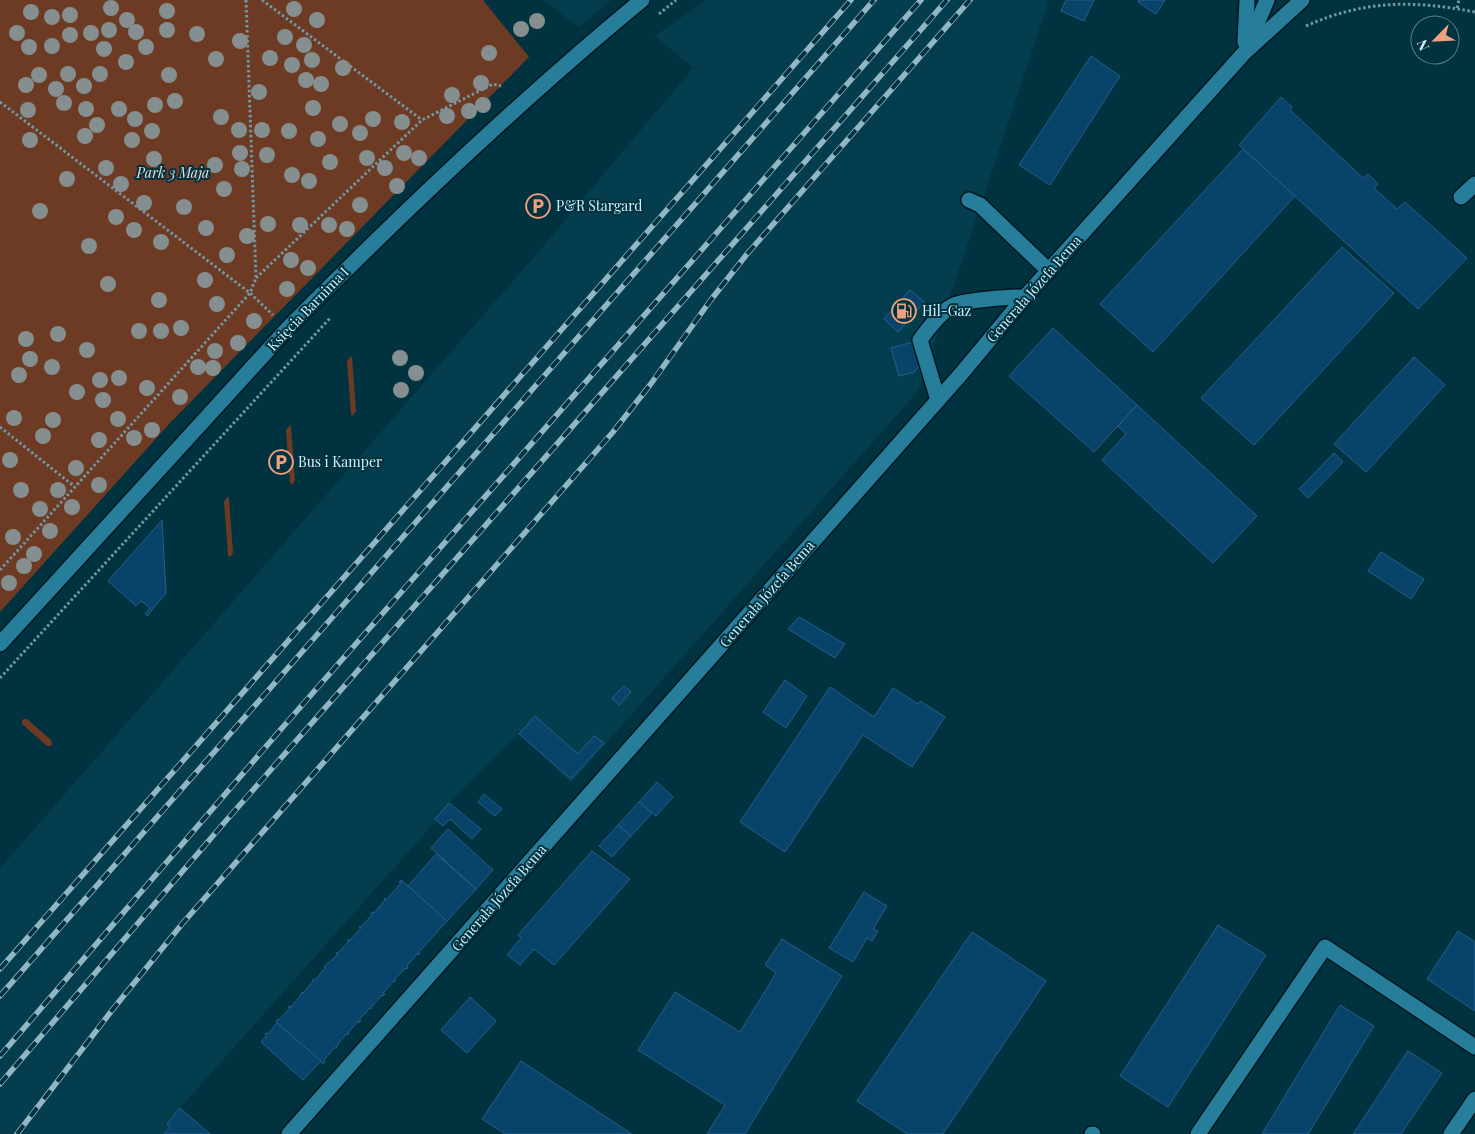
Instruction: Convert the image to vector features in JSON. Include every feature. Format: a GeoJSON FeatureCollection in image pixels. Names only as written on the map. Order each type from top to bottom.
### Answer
{"type":"FeatureCollection","features":[{"type":"Feature","properties":{"kind":"street","name":"Księcia Barnima I"},"geometry":{"type":"LineString","coordinates":[[0,644],[323,292],[518,106],[642,0]]}},
{"type":"Feature","properties":{"kind":"street"},"geometry":{"type":"LineString","coordinates":[[1244,53],[1247,0]]}},
{"type":"Feature","properties":{"kind":"street","name":"Generała Józefa Bema"},"geometry":{"type":"LineString","coordinates":[[1244,53],[1267,0]]}},
{"type":"Feature","properties":{"kind":"street","name":"Generała Józefa Bema"},"geometry":{"type":"LineString","coordinates":[[289,1134],[938,400],[1025,297],[1244,53],[1302,0]]}},
{"type":"Feature","properties":{"kind":"street"},"geometry":{"type":"LineString","coordinates":[[1461,197],[1475,184]]}},
{"type":"Feature","properties":{"kind":"street"},"geometry":{"type":"LineString","coordinates":[[969,200],[980,205],[1049,271]]}},
{"type":"Feature","properties":{"kind":"street"},"geometry":{"type":"LineString","coordinates":[[938,400],[920,340],[926,332],[952,305],[1004,297],[1025,297]]}},
{"type":"Feature","properties":{"kind":"street"},"geometry":{"type":"LineString","coordinates":[[1198,1134],[1325,947],[1475,1047]]}},
{"type":"Feature","properties":{"kind":"street"},"geometry":{"type":"LineString","coordinates":[[1451,1134],[1475,1099]]}},
{"type":"Feature","properties":{"kind":"path"},"geometry":{"type":"LineString","coordinates":[[0,570],[250,293],[256,278],[246,0]]}},
{"type":"Feature","properties":{"kind":"path"},"geometry":{"type":"LineString","coordinates":[[262,0],[422,120]]}},
{"type":"Feature","properties":{"kind":"path"},"geometry":{"type":"LineString","coordinates":[[653,19],[676,0]]}},
{"type":"Feature","properties":{"kind":"path"},"geometry":{"type":"LineString","coordinates":[[1457,8],[1459,0]]}},
{"type":"Feature","properties":{"kind":"path"},"geometry":{"type":"LineString","coordinates":[[1300,29],[1347,8],[1381,2],[1423,1],[1475,12]]}},
{"type":"Feature","properties":{"kind":"path"},"geometry":{"type":"LineString","coordinates":[[256,278],[422,120],[493,84],[501,86]]}},
{"type":"Feature","properties":{"kind":"path"},"geometry":{"type":"LineString","coordinates":[[0,102],[250,293],[278,320]]}},
{"type":"Feature","properties":{"kind":"path"},"geometry":{"type":"LineString","coordinates":[[0,678],[332,316]]}},
{"type":"Feature","properties":{"kind":"path"},"geometry":{"type":"LineString","coordinates":[[0,427],[75,487]]}},
{"type":"Feature","properties":{"kind":"shaded area"},"geometry":{"type":"Polygon","coordinates":[[[543,0],[611,0],[579,27],[543,0]]]}},
{"type":"Feature","properties":{"kind":"shaded area"},"geometry":{"type":"Polygon","coordinates":[[[706,0],[1049,0],[919,390],[571,783],[519,734],[449,803],[437,820],[180,1108],[167,1124],[170,1127],[164,1134],[0,1134],[0,868],[535,256],[693,68],[655,36],[706,0]]]}},
{"type":"Feature","properties":{"kind":"green space","name":"Park 3 Maja"},"geometry":{"type":"Polygon","coordinates":[[[0,0],[483,0],[529,57],[170,423],[0,612],[0,0]]]}},
{"type":"Feature","properties":{"kind":"green space"},"geometry":{"type":"Polygon","coordinates":[[[352,357],[356,411],[352,416],[347,362],[352,357]]]}},
{"type":"Feature","properties":{"kind":"green space"},"geometry":{"type":"Polygon","coordinates":[[[290,425],[295,480],[292,485],[290,483],[286,430],[290,425]]]}},
{"type":"Feature","properties":{"kind":"green space"},"geometry":{"type":"Polygon","coordinates":[[[227,497],[229,498],[233,552],[229,557],[224,502],[227,497]]]}},
{"type":"Feature","properties":{"kind":"green space"},"geometry":{"type":"Polygon","coordinates":[[[24,719],[27,719],[51,740],[51,746],[47,746],[22,724],[24,719]]]}},
{"type":"Feature","properties":{"kind":"building"},"geometry":{"type":"Polygon","coordinates":[[[1066,0],[1094,0],[1084,21],[1061,11],[1066,0]]]}},
{"type":"Feature","properties":{"kind":"building"},"geometry":{"type":"Polygon","coordinates":[[[1139,0],[1165,0],[1156,14],[1138,2],[1139,0]]]}},
{"type":"Feature","properties":{"kind":"building"},"geometry":{"type":"Polygon","coordinates":[[[1091,56],[1120,76],[1050,185],[1019,165],[1091,56]]]}},
{"type":"Feature","properties":{"kind":"building"},"geometry":{"type":"Polygon","coordinates":[[[1281,97],[1292,107],[1290,110],[1363,178],[1368,174],[1378,184],[1374,188],[1397,209],[1405,202],[1467,258],[1418,309],[1239,145],[1281,97]]]}},
{"type":"Feature","properties":{"kind":"building"},"geometry":{"type":"Polygon","coordinates":[[[1243,149],[1295,196],[1153,352],[1100,304],[1243,149]]]}},
{"type":"Feature","properties":{"kind":"building"},"geometry":{"type":"Polygon","coordinates":[[[1342,247],[1394,293],[1254,445],[1201,398],[1342,247]]]}},
{"type":"Feature","properties":{"kind":"building","name":"Hil-Gaz"},"geometry":{"type":"Polygon","coordinates":[[[910,290],[924,302],[898,332],[884,319],[910,290]]]}},
{"type":"Feature","properties":{"kind":"building"},"geometry":{"type":"Polygon","coordinates":[[[1053,328],[1137,405],[1094,452],[1009,376],[1053,328]]]}},
{"type":"Feature","properties":{"kind":"building"},"geometry":{"type":"Polygon","coordinates":[[[917,341],[923,362],[914,372],[899,376],[891,348],[917,341]]]}},
{"type":"Feature","properties":{"kind":"building"},"geometry":{"type":"Polygon","coordinates":[[[1414,357],[1445,385],[1366,472],[1334,444],[1414,357]]]}},
{"type":"Feature","properties":{"kind":"building"},"geometry":{"type":"Polygon","coordinates":[[[1137,405],[1257,516],[1213,563],[1102,460],[1126,434],[1118,426],[1137,405]]]}},
{"type":"Feature","properties":{"kind":"building"},"geometry":{"type":"Polygon","coordinates":[[[1334,453],[1343,462],[1308,498],[1299,489],[1334,453]]]}},
{"type":"Feature","properties":{"kind":"building"},"geometry":{"type":"Polygon","coordinates":[[[162,520],[166,593],[147,616],[145,614],[150,608],[141,601],[136,606],[108,581],[162,520]]]}},
{"type":"Feature","properties":{"kind":"building"},"geometry":{"type":"Polygon","coordinates":[[[1381,552],[1424,579],[1411,599],[1368,571],[1381,552]]]}},
{"type":"Feature","properties":{"kind":"building"},"geometry":{"type":"Polygon","coordinates":[[[799,617],[845,644],[835,658],[788,629],[799,617]]]}},
{"type":"Feature","properties":{"kind":"building"},"geometry":{"type":"Polygon","coordinates":[[[785,680],[807,696],[786,728],[763,712],[785,680]]]}},
{"type":"Feature","properties":{"kind":"building"},"geometry":{"type":"Polygon","coordinates":[[[624,686],[631,692],[619,705],[612,698],[624,686]]]}},
{"type":"Feature","properties":{"kind":"building"},"geometry":{"type":"Polygon","coordinates":[[[830,687],[874,717],[893,688],[918,704],[920,701],[945,717],[912,767],[863,735],[785,852],[740,822],[830,687]]]}},
{"type":"Feature","properties":{"kind":"building"},"geometry":{"type":"Polygon","coordinates":[[[535,716],[578,754],[594,736],[604,743],[571,779],[519,734],[535,716]]]}},
{"type":"Feature","properties":{"kind":"building"},"geometry":{"type":"Polygon","coordinates":[[[657,782],[673,797],[656,816],[639,802],[657,782]]]}},
{"type":"Feature","properties":{"kind":"building"},"geometry":{"type":"Polygon","coordinates":[[[484,794],[502,809],[495,816],[478,802],[484,794]]]}},
{"type":"Feature","properties":{"kind":"building"},"geometry":{"type":"Polygon","coordinates":[[[639,802],[652,813],[631,836],[618,825],[639,802]]]}},
{"type":"Feature","properties":{"kind":"building"},"geometry":{"type":"Polygon","coordinates":[[[449,803],[481,829],[472,839],[450,819],[443,826],[435,819],[449,803]]]}},
{"type":"Feature","properties":{"kind":"building"},"geometry":{"type":"Polygon","coordinates":[[[618,825],[631,836],[612,857],[599,846],[618,825]]]}},
{"type":"Feature","properties":{"kind":"building"},"geometry":{"type":"Polygon","coordinates":[[[448,829],[493,870],[476,889],[431,848],[448,829]]]}},
{"type":"Feature","properties":{"kind":"building"},"geometry":{"type":"Polygon","coordinates":[[[592,851],[630,879],[554,965],[534,949],[520,965],[507,955],[521,938],[518,935],[592,851]]]}},
{"type":"Feature","properties":{"kind":"building"},"geometry":{"type":"Polygon","coordinates":[[[436,854],[476,889],[447,921],[408,886],[436,854]]]}},
{"type":"Feature","properties":{"kind":"building"},"geometry":{"type":"Polygon","coordinates":[[[401,880],[447,921],[419,952],[420,954],[417,954],[407,966],[407,969],[383,993],[385,994],[359,1020],[361,1021],[359,1023],[358,1021],[349,1034],[346,1034],[337,1048],[334,1048],[324,1060],[324,1063],[322,1063],[276,1021],[279,1020],[290,1008],[288,1007],[291,1007],[313,979],[315,980],[324,967],[337,955],[337,952],[349,941],[347,940],[350,940],[361,928],[359,927],[372,915],[371,913],[374,913],[385,898],[386,900],[401,883],[399,882],[401,880]]]}},
{"type":"Feature","properties":{"kind":"building"},"geometry":{"type":"Polygon","coordinates":[[[864,892],[887,906],[873,929],[878,931],[872,941],[867,938],[853,962],[829,948],[864,892]]]}},
{"type":"Feature","properties":{"kind":"building"},"geometry":{"type":"Polygon","coordinates":[[[1218,925],[1266,955],[1168,1107],[1120,1076],[1218,925]]]}},
{"type":"Feature","properties":{"kind":"building"},"geometry":{"type":"Polygon","coordinates":[[[1458,931],[1475,942],[1475,1011],[1427,979],[1458,931]]]}},
{"type":"Feature","properties":{"kind":"building"},"geometry":{"type":"Polygon","coordinates":[[[972,932],[1046,981],[943,1134],[907,1134],[857,1101],[972,932]]]}},
{"type":"Feature","properties":{"kind":"building"},"geometry":{"type":"Polygon","coordinates":[[[782,939],[842,976],[745,1134],[707,1134],[725,1105],[638,1050],[675,992],[740,1032],[776,973],[765,965],[782,939]]]}},
{"type":"Feature","properties":{"kind":"building"},"geometry":{"type":"Polygon","coordinates":[[[470,997],[496,1021],[467,1053],[441,1030],[470,997]]]}},
{"type":"Feature","properties":{"kind":"building"},"geometry":{"type":"Polygon","coordinates":[[[1340,1005],[1374,1026],[1308,1134],[1262,1134],[1340,1005]]]}},
{"type":"Feature","properties":{"kind":"building"},"geometry":{"type":"Polygon","coordinates":[[[277,1023],[321,1061],[303,1080],[261,1042],[266,1036],[265,1034],[268,1034],[277,1023]]]}},
{"type":"Feature","properties":{"kind":"building"},"geometry":{"type":"Polygon","coordinates":[[[1408,1051],[1442,1073],[1401,1134],[1353,1134],[1408,1051]]]}},
{"type":"Feature","properties":{"kind":"building"},"geometry":{"type":"Polygon","coordinates":[[[521,1061],[632,1134],[505,1134],[482,1119],[521,1061]]]}},
{"type":"Feature","properties":{"kind":"building"},"geometry":{"type":"Polygon","coordinates":[[[180,1108],[210,1134],[164,1134],[170,1127],[167,1124],[180,1108]]]}},
{"type":"Feature","properties":{"kind":"railway"},"geometry":{"type":"LineString","coordinates":[[0,969],[851,0]]}},
{"type":"Feature","properties":{"kind":"railway"},"geometry":{"type":"LineString","coordinates":[[0,996],[874,0]]}},
{"type":"Feature","properties":{"kind":"railway"},"geometry":{"type":"LineString","coordinates":[[0,1056],[282,728],[921,0]]}},
{"type":"Feature","properties":{"kind":"railway"},"geometry":{"type":"LineString","coordinates":[[0,1084],[224,823],[947,0]]}},
{"type":"Feature","properties":{"kind":"railway"},"geometry":{"type":"LineString","coordinates":[[17,1134],[113,1009],[182,924],[613,432],[747,254],[970,0]]}},
{"type":"Feature","properties":{"kind":"place","name":"P&R Stargard"},"geometry":{"type":"Point","coordinates":[538,206]}},
{"type":"Feature","properties":{"kind":"place","name":"Hil-Gaz"},"geometry":{"type":"Point","coordinates":[904,311]}},
{"type":"Feature","properties":{"kind":"place","name":"Bus i Kamper"},"geometry":{"type":"Point","coordinates":[281,462]}}]}
